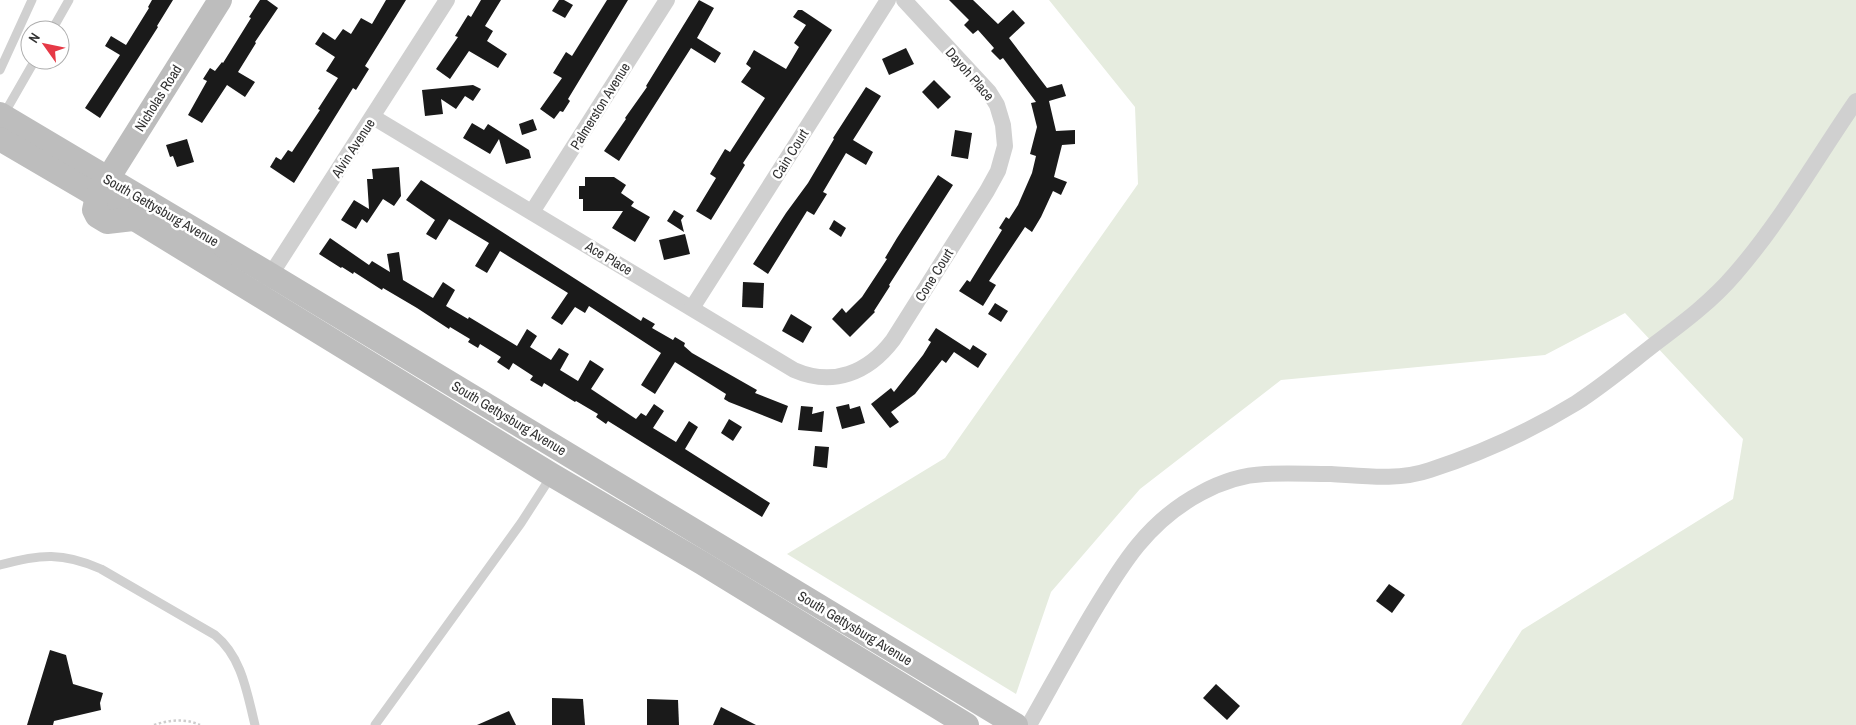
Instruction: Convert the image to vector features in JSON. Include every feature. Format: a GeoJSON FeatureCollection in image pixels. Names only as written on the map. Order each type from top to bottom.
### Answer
{"type":"FeatureCollection","features":[{"type":"Feature","properties":{"kind":"main road","name":"Nicholas Road"},"geometry":{"type":"LineString","coordinates":[[102,187],[220,0]]}},
{"type":"Feature","properties":{"kind":"main road","name":"South Gettysburg Avenue"},"geometry":{"type":"LineString","coordinates":[[2,115],[102,187]]}},
{"type":"Feature","properties":{"kind":"main road","name":"South Gettysburg Avenue"},"geometry":{"type":"LineString","coordinates":[[0,139],[102,187],[271,274],[1016,725]]}},
{"type":"Feature","properties":{"kind":"main road","name":"South Gettysburg Avenue"},"geometry":{"type":"LineString","coordinates":[[102,187],[94,210],[97,216],[107,222],[133,219],[552,475],[710,568],[967,725]]}},
{"type":"Feature","properties":{"kind":"street","name":"Alvin Avenue"},"geometry":{"type":"LineString","coordinates":[[258,295],[447,0]]}},
{"type":"Feature","properties":{"kind":"street","name":"Palmerston Avenue"},"geometry":{"type":"LineString","coordinates":[[532,212],[667,0]]}},
{"type":"Feature","properties":{"kind":"street","name":"Cain Court"},"geometry":{"type":"LineString","coordinates":[[692,308],[888,0]]}},
{"type":"Feature","properties":{"kind":"street","name":"Dayoh Place"},"geometry":{"type":"LineString","coordinates":[[904,0],[989,92],[1003,125],[1005,146],[1001,162]]}},
{"type":"Feature","properties":{"kind":"street"},"geometry":{"type":"LineString","coordinates":[[1029,725],[1057,672],[1118,571],[1150,530],[1182,503],[1225,482],[1250,475],[1331,474],[1385,477],[1414,475],[1483,449],[1557,414],[1608,380],[1722,288],[1747,260],[1773,225],[1856,102]]}},
{"type":"Feature","properties":{"kind":"street","name":"Ace Place"},"geometry":{"type":"LineString","coordinates":[[373,117],[752,345],[802,373],[830,378],[851,373]]}},
{"type":"Feature","properties":{"kind":"street","name":"Cone Court"},"geometry":{"type":"LineString","coordinates":[[851,373],[877,358],[893,340],[987,191],[1001,162]]}},
{"type":"Feature","properties":{"kind":"lane"},"geometry":{"type":"LineString","coordinates":[[0,70],[32,0]]}},
{"type":"Feature","properties":{"kind":"lane"},"geometry":{"type":"LineString","coordinates":[[58,20],[69,0]]}},
{"type":"Feature","properties":{"kind":"lane"},"geometry":{"type":"LineString","coordinates":[[2,115],[29,70]]}},
{"type":"Feature","properties":{"kind":"lane"},"geometry":{"type":"LineString","coordinates":[[375,725],[521,523],[552,475]]}},
{"type":"Feature","properties":{"kind":"lane"},"geometry":{"type":"LineString","coordinates":[[0,565],[48,555],[82,561],[102,569],[215,635],[229,648],[241,671],[255,725]]}},
{"type":"Feature","properties":{"kind":"path"},"geometry":{"type":"LineString","coordinates":[[154,725],[178,720],[191,721],[200,725]]}},
{"type":"Feature","properties":{"kind":"shaded area"},"geometry":{"type":"Polygon","coordinates":[[[1049,0],[1856,0],[1856,725],[1461,725],[1522,630],[1733,499],[1743,439],[1625,313],[1545,355],[1281,380],[1140,489],[1051,592],[1016,694],[787,554],[945,458],[1138,184],[1135,107],[1049,0]]]}},
{"type":"Feature","properties":{"kind":"building"},"geometry":{"type":"Polygon","coordinates":[[[152,0],[173,0],[100,118],[85,108],[120,55],[105,46],[111,36],[126,45],[152,0]]]}},
{"type":"Feature","properties":{"kind":"building"},"geometry":{"type":"Polygon","coordinates":[[[260,0],[267,0],[278,8],[238,72],[255,82],[245,97],[227,85],[202,123],[188,115],[207,81],[203,79],[210,68],[215,71],[223,63],[260,0]]]}},
{"type":"Feature","properties":{"kind":"building"},"geometry":{"type":"Polygon","coordinates":[[[386,0],[406,0],[365,66],[369,69],[356,90],[353,88],[294,183],[270,167],[276,157],[281,160],[288,150],[292,152],[320,110],[318,109],[338,78],[326,71],[335,57],[315,44],[323,32],[335,40],[343,29],[351,34],[361,18],[372,24],[386,0]]]}},
{"type":"Feature","properties":{"kind":"building"},"geometry":{"type":"Polygon","coordinates":[[[481,0],[501,0],[485,26],[493,31],[487,41],[507,54],[498,68],[469,51],[450,79],[436,69],[458,37],[455,36],[468,15],[471,17],[481,0]]]}},
{"type":"Feature","properties":{"kind":"building"},"geometry":{"type":"Polygon","coordinates":[[[559,0],[564,0],[573,5],[565,18],[552,11],[559,0]]]}},
{"type":"Feature","properties":{"kind":"building"},"geometry":{"type":"Polygon","coordinates":[[[607,0],[628,0],[568,99],[570,101],[563,112],[560,111],[554,119],[540,109],[562,78],[553,73],[566,52],[572,56],[607,0]]]}},
{"type":"Feature","properties":{"kind":"building"},"geometry":{"type":"Polygon","coordinates":[[[699,0],[714,8],[697,38],[721,53],[715,63],[691,48],[619,161],[604,151],[647,87],[699,0]]]}},
{"type":"Feature","properties":{"kind":"building"},"geometry":{"type":"Polygon","coordinates":[[[949,0],[973,0],[998,24],[1013,10],[1025,23],[1009,38],[1047,88],[1062,84],[1066,96],[1049,101],[1056,131],[1075,130],[1075,144],[1062,145],[1054,177],[1067,182],[1061,195],[1053,191],[1032,232],[1025,227],[989,281],[996,285],[983,306],[959,291],[967,280],[970,282],[1002,230],[999,228],[1006,217],[1009,219],[1018,205],[1032,173],[1036,156],[1030,154],[1037,127],[1031,103],[1036,102],[1003,58],[1000,60],[991,51],[994,48],[978,30],[973,34],[964,25],[969,20],[949,0]]]}},
{"type":"Feature","properties":{"kind":"building"},"geometry":{"type":"Polygon","coordinates":[[[798,10],[802,10],[832,30],[743,163],[745,165],[711,220],[696,211],[716,178],[710,174],[725,149],[730,152],[765,98],[741,82],[751,68],[746,64],[754,50],[786,69],[799,47],[794,43],[806,25],[793,17],[798,10]]]}},
{"type":"Feature","properties":{"kind":"building"},"geometry":{"type":"Polygon","coordinates":[[[906,48],[914,64],[889,75],[882,59],[906,48]]]}},
{"type":"Feature","properties":{"kind":"building"},"geometry":{"type":"Polygon","coordinates":[[[934,80],[951,97],[938,109],[922,92],[934,80]]]}},
{"type":"Feature","properties":{"kind":"building"},"geometry":{"type":"Polygon","coordinates":[[[473,85],[481,89],[473,101],[465,96],[456,109],[441,99],[443,114],[425,116],[422,90],[473,85]]]}},
{"type":"Feature","properties":{"kind":"building"},"geometry":{"type":"Polygon","coordinates":[[[866,87],[881,96],[853,140],[873,152],[866,165],[846,153],[823,192],[827,194],[814,215],[807,211],[768,274],[753,264],[808,183],[833,138],[866,87]]]}},
{"type":"Feature","properties":{"kind":"building"},"geometry":{"type":"Polygon","coordinates":[[[533,119],[537,130],[522,135],[519,124],[533,119]]]}},
{"type":"Feature","properties":{"kind":"building"},"geometry":{"type":"Polygon","coordinates":[[[472,123],[484,130],[488,124],[529,150],[531,158],[506,164],[499,139],[490,154],[463,138],[472,123]]]}},
{"type":"Feature","properties":{"kind":"building"},"geometry":{"type":"Polygon","coordinates":[[[955,130],[972,133],[968,159],[951,156],[955,130]]]}},
{"type":"Feature","properties":{"kind":"building"},"geometry":{"type":"Polygon","coordinates":[[[187,139],[194,162],[177,167],[173,156],[170,157],[166,145],[187,139]]]}},
{"type":"Feature","properties":{"kind":"building"},"geometry":{"type":"Polygon","coordinates":[[[399,167],[401,196],[394,206],[383,199],[367,223],[362,219],[356,229],[341,220],[354,200],[369,209],[367,179],[373,179],[372,169],[399,167]]]}},
{"type":"Feature","properties":{"kind":"building"},"geometry":{"type":"Polygon","coordinates":[[[938,175],[953,185],[889,285],[875,312],[850,337],[832,319],[842,308],[846,313],[862,297],[938,175]]]}},
{"type":"Feature","properties":{"kind":"building"},"geometry":{"type":"Polygon","coordinates":[[[585,177],[614,177],[626,185],[621,193],[634,202],[631,206],[650,217],[635,242],[612,228],[623,211],[583,211],[583,199],[579,199],[579,186],[585,186],[585,177]]]}},
{"type":"Feature","properties":{"kind":"building"},"geometry":{"type":"Polygon","coordinates":[[[421,180],[641,321],[643,317],[655,324],[652,328],[673,340],[675,337],[685,343],[684,346],[692,353],[757,390],[755,393],[788,406],[782,423],[729,402],[724,399],[726,394],[675,362],[655,394],[641,385],[661,353],[589,306],[585,313],[575,307],[562,325],[551,318],[568,293],[500,251],[487,273],[475,266],[489,243],[449,219],[436,240],[426,234],[435,220],[406,200],[421,180]]]}},
{"type":"Feature","properties":{"kind":"building"},"geometry":{"type":"Polygon","coordinates":[[[674,210],[684,216],[681,220],[684,232],[667,221],[674,210]]]}},
{"type":"Feature","properties":{"kind":"building"},"geometry":{"type":"Polygon","coordinates":[[[834,220],[846,228],[841,237],[829,229],[834,220]]]}},
{"type":"Feature","properties":{"kind":"building"},"geometry":{"type":"Polygon","coordinates":[[[685,234],[690,254],[664,260],[659,240],[685,234]]]}},
{"type":"Feature","properties":{"kind":"building"},"geometry":{"type":"Polygon","coordinates":[[[330,238],[369,265],[372,261],[390,272],[387,254],[399,252],[403,280],[433,298],[443,282],[455,290],[446,306],[468,319],[469,317],[517,346],[527,329],[537,336],[530,347],[551,360],[559,348],[569,354],[560,370],[578,381],[590,360],[604,369],[591,389],[636,419],[641,413],[646,416],[654,404],[664,411],[653,428],[676,442],[689,421],[698,427],[685,449],[770,503],[762,517],[608,421],[606,424],[596,417],[598,414],[576,401],[544,383],[542,387],[530,380],[533,376],[513,363],[509,370],[497,362],[501,357],[480,344],[478,348],[468,342],[470,339],[450,327],[449,329],[383,288],[382,290],[354,272],[353,274],[341,268],[319,254],[330,238]]]}},
{"type":"Feature","properties":{"kind":"building"},"geometry":{"type":"Polygon","coordinates":[[[743,282],[764,283],[763,308],[742,307],[743,282]]]}},
{"type":"Feature","properties":{"kind":"building"},"geometry":{"type":"Polygon","coordinates":[[[995,303],[1008,311],[1001,322],[988,314],[995,303]]]}},
{"type":"Feature","properties":{"kind":"building"},"geometry":{"type":"Polygon","coordinates":[[[791,314],[812,327],[803,343],[782,331],[791,314]]]}},
{"type":"Feature","properties":{"kind":"building"},"geometry":{"type":"Polygon","coordinates":[[[936,328],[970,350],[973,345],[987,354],[978,368],[954,352],[946,363],[942,360],[915,394],[891,412],[899,422],[890,428],[871,404],[891,388],[894,392],[923,355],[931,342],[928,340],[936,328]]]}},
{"type":"Feature","properties":{"kind":"building"},"geometry":{"type":"Polygon","coordinates":[[[849,404],[850,409],[860,406],[865,423],[842,429],[836,407],[849,404]]]}},
{"type":"Feature","properties":{"kind":"building"},"geometry":{"type":"Polygon","coordinates":[[[801,406],[813,407],[812,414],[824,411],[822,432],[798,430],[801,406]]]}},
{"type":"Feature","properties":{"kind":"building"},"geometry":{"type":"Polygon","coordinates":[[[729,419],[742,427],[733,441],[721,433],[729,419]]]}},
{"type":"Feature","properties":{"kind":"building"},"geometry":{"type":"Polygon","coordinates":[[[815,446],[829,447],[827,468],[813,466],[815,446]]]}},
{"type":"Feature","properties":{"kind":"building"},"geometry":{"type":"Polygon","coordinates":[[[1389,584],[1405,595],[1392,613],[1376,601],[1389,584]]]}},
{"type":"Feature","properties":{"kind":"building"},"geometry":{"type":"Polygon","coordinates":[[[50,650],[66,655],[73,684],[103,693],[100,703],[101,710],[54,721],[53,725],[27,725],[50,650]]]}},
{"type":"Feature","properties":{"kind":"building"},"geometry":{"type":"Polygon","coordinates":[[[1216,684],[1240,706],[1227,720],[1203,698],[1216,684]]]}},
{"type":"Feature","properties":{"kind":"building"},"geometry":{"type":"Polygon","coordinates":[[[552,698],[583,699],[585,725],[552,725],[552,698]]]}},
{"type":"Feature","properties":{"kind":"building"},"geometry":{"type":"Polygon","coordinates":[[[647,699],[678,700],[679,725],[647,725],[647,699]]]}},
{"type":"Feature","properties":{"kind":"building"},"geometry":{"type":"Polygon","coordinates":[[[721,707],[756,725],[713,725],[721,707]]]}},
{"type":"Feature","properties":{"kind":"building"},"geometry":{"type":"Polygon","coordinates":[[[509,711],[516,725],[477,725],[509,711]]]}}]}
